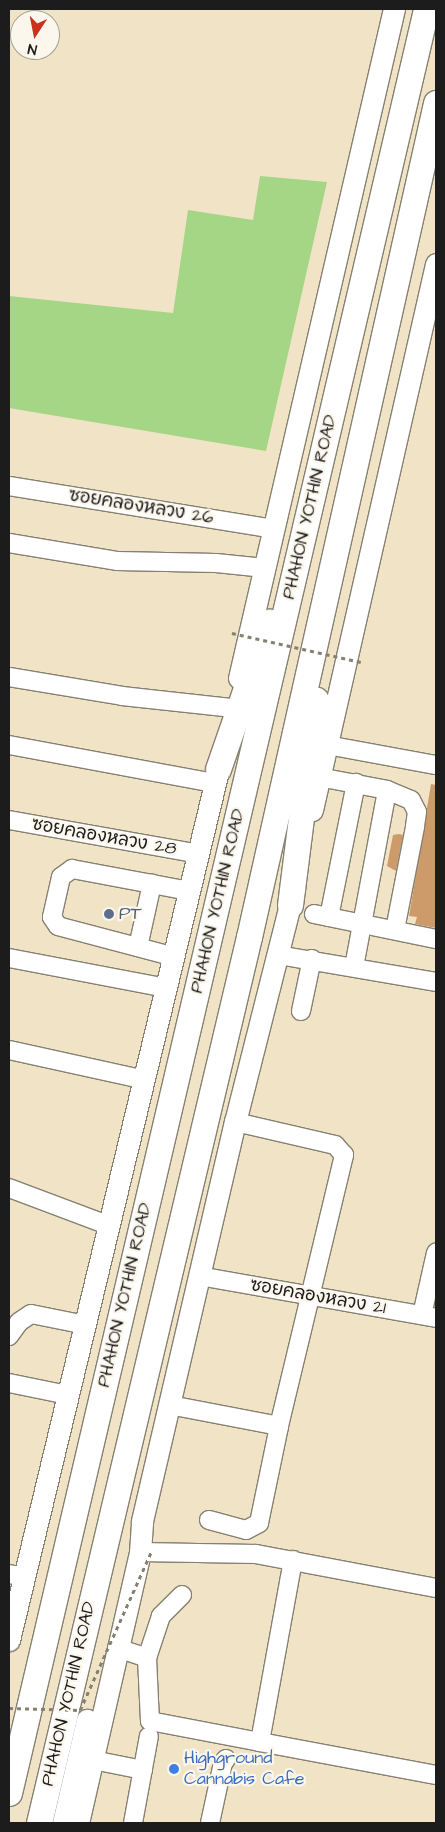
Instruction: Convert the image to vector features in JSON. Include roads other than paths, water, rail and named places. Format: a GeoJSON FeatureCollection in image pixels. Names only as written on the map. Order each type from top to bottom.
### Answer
{"type":"FeatureCollection","features":[{"type":"Feature","properties":{"kind":"highway","name":"PHAHON YOTHIN ROAD"},"geometry":{"type":"LineString","coordinates":[[9,1793],[426,9]]}},
{"type":"Feature","properties":{"kind":"highway","name":"PHAHON YOTHIN ROAD"},"geometry":{"type":"LineString","coordinates":[[61,1823],[249,937],[335,546],[436,103]]}},
{"type":"Feature","properties":{"kind":"highway"},"geometry":{"type":"LineString","coordinates":[[217,776],[314,492]]}},
{"type":"Feature","properties":{"kind":"highway"},"geometry":{"type":"LineString","coordinates":[[290,905],[335,546]]}},
{"type":"Feature","properties":{"kind":"main road","name":"PHAHON YOTHIN ROAD"},"geometry":{"type":"LineString","coordinates":[[10,1625],[16,1576],[86,1325],[175,957],[394,9]]}},
{"type":"Feature","properties":{"kind":"main road","name":"PHAHON YOTHIN ROAD"},"geometry":{"type":"LineString","coordinates":[[61,1823],[93,1760],[117,1648],[145,1552],[142,1520],[235,1122],[278,954],[320,777],[436,264]]}},
{"type":"Feature","properties":{"kind":"main road"},"geometry":{"type":"LineString","coordinates":[[61,1823],[128,1551],[142,1520]]}},
{"type":"Feature","properties":{"kind":"street","name":"ซอยคลองหลวง 26"},"geometry":{"type":"LineString","coordinates":[[9,486],[274,529]]}},
{"type":"Feature","properties":{"kind":"street"},"geometry":{"type":"LineString","coordinates":[[9,544],[117,561],[216,563],[265,568]]}},
{"type":"Feature","properties":{"kind":"street"},"geometry":{"type":"LineString","coordinates":[[9,677],[122,696],[232,708]]}},
{"type":"Feature","properties":{"kind":"street"},"geometry":{"type":"LineString","coordinates":[[9,745],[217,776]]}},
{"type":"Feature","properties":{"kind":"street"},"geometry":{"type":"LineString","coordinates":[[327,745],[436,765]]}},
{"type":"Feature","properties":{"kind":"street"},"geometry":{"type":"LineString","coordinates":[[320,777],[387,790],[412,800],[417,812],[395,930]]}},
{"type":"Feature","properties":{"kind":"street"},"geometry":{"type":"LineString","coordinates":[[356,783],[322,916],[436,938]]}},
{"type":"Feature","properties":{"kind":"street"},"geometry":{"type":"LineString","coordinates":[[354,967],[387,790]]}},
{"type":"Feature","properties":{"kind":"street","name":"ซอยคลองหลวง 28"},"geometry":{"type":"LineString","coordinates":[[9,820],[199,854]]}},
{"type":"Feature","properties":{"kind":"street"},"geometry":{"type":"LineString","coordinates":[[175,957],[58,926],[52,917],[61,877],[72,869],[190,892]]}},
{"type":"Feature","properties":{"kind":"street"},"geometry":{"type":"LineString","coordinates":[[138,948],[152,884]]}},
{"type":"Feature","properties":{"kind":"street"},"geometry":{"type":"LineString","coordinates":[[278,954],[436,982]]}},
{"type":"Feature","properties":{"kind":"street"},"geometry":{"type":"LineString","coordinates":[[9,958],[167,988]]}},
{"type":"Feature","properties":{"kind":"street"},"geometry":{"type":"LineString","coordinates":[[301,1011],[312,959]]}},
{"type":"Feature","properties":{"kind":"street"},"geometry":{"type":"LineString","coordinates":[[9,1050],[145,1080]]}},
{"type":"Feature","properties":{"kind":"street"},"geometry":{"type":"LineString","coordinates":[[210,1520],[246,1530],[259,1523],[279,1426],[344,1155],[335,1144],[235,1122]]}},
{"type":"Feature","properties":{"kind":"street"},"geometry":{"type":"LineString","coordinates":[[9,1188],[110,1226]]}},
{"type":"Feature","properties":{"kind":"street"},"geometry":{"type":"LineString","coordinates":[[429,1317],[436,1253]]}},
{"type":"Feature","properties":{"kind":"street","name":"ซอยคลองหลวง 21"},"geometry":{"type":"LineString","coordinates":[[199,1276],[310,1294],[429,1317]]}},
{"type":"Feature","properties":{"kind":"street"},"geometry":{"type":"LineString","coordinates":[[9,1336],[19,1322],[31,1314],[86,1325]]}},
{"type":"Feature","properties":{"kind":"street"},"geometry":{"type":"LineString","coordinates":[[9,1384],[68,1395]]}},
{"type":"Feature","properties":{"kind":"street"},"geometry":{"type":"LineString","coordinates":[[170,1405],[279,1426]]}},
{"type":"Feature","properties":{"kind":"street"},"geometry":{"type":"LineString","coordinates":[[145,1552],[235,1553],[293,1560],[436,1588]]}},
{"type":"Feature","properties":{"kind":"street"},"geometry":{"type":"LineString","coordinates":[[260,1742],[293,1560]]}},
{"type":"Feature","properties":{"kind":"street"},"geometry":{"type":"LineString","coordinates":[[182,1595],[161,1616],[147,1658],[150,1721],[436,1775]]}},
{"type":"Feature","properties":{"kind":"street"},"geometry":{"type":"LineString","coordinates":[[117,1648],[147,1658]]}},
{"type":"Feature","properties":{"kind":"street"},"geometry":{"type":"LineString","coordinates":[[134,1823],[149,1736]]}},
{"type":"Feature","properties":{"kind":"street"},"geometry":{"type":"LineString","coordinates":[[210,1823],[222,1763],[226,1759]]}},
{"type":"Feature","properties":{"kind":"street"},"geometry":{"type":"LineString","coordinates":[[93,1760],[143,1770]]}},
{"type":"Feature","properties":{"kind":"place","name":"PT"},"geometry":{"type":"Point","coordinates":[109,914]}},
{"type":"Feature","properties":{"kind":"place","name":"Highground Cannabis Cafe"},"geometry":{"type":"Point","coordinates":[174,1769]}}]}
